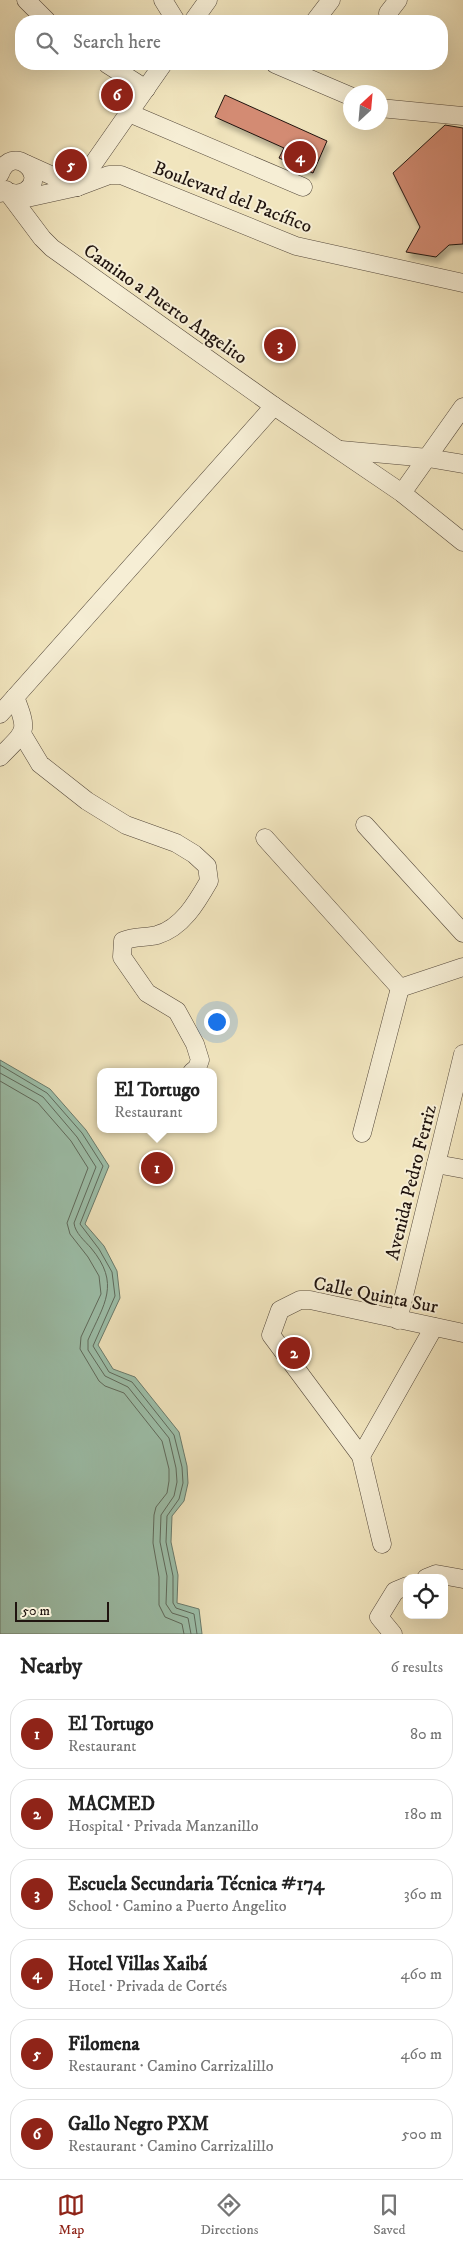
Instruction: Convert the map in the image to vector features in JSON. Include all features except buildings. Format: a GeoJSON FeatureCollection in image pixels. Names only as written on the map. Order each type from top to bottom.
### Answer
{"type":"FeatureCollection","features":[{"type":"Feature","properties":{"kind":"street"},"geometry":{"type":"LineString","coordinates":[[26,0],[41,15]]}},
{"type":"Feature","properties":{"kind":"street"},"geometry":{"type":"LineString","coordinates":[[163,0],[172,15]]}},
{"type":"Feature","properties":{"kind":"street"},"geometry":{"type":"LineString","coordinates":[[197,15],[208,0]]}},
{"type":"Feature","properties":{"kind":"street"},"geometry":{"type":"LineString","coordinates":[[320,15],[331,0]]}},
{"type":"Feature","properties":{"kind":"street"},"geometry":{"type":"LineString","coordinates":[[116,70],[146,89]]}},
{"type":"Feature","properties":{"kind":"street"},"geometry":{"type":"LineString","coordinates":[[0,152],[77,187],[159,70]]}},
{"type":"Feature","properties":{"kind":"street"},"geometry":{"type":"LineString","coordinates":[[292,70],[343,93]]}},
{"type":"Feature","properties":{"kind":"street"},"geometry":{"type":"LineString","coordinates":[[388,109],[463,116]]}},
{"type":"Feature","properties":{"kind":"street"},"geometry":{"type":"LineString","coordinates":[[128,113],[303,187]]}},
{"type":"Feature","properties":{"kind":"street"},"geometry":{"type":"LineString","coordinates":[[15,160],[25,163],[32,172],[10,189],[8,163],[15,160]]}},
{"type":"Feature","properties":{"kind":"street","name":"Boulevard del Pacífico"},"geometry":{"type":"LineString","coordinates":[[10,189],[77,187],[109,175],[122,175],[296,246],[463,283]]}},
{"type":"Feature","properties":{"kind":"street","name":"Camino a Puerto Angelito"},"geometry":{"type":"LineString","coordinates":[[10,189],[52,248],[274,406],[402,493],[463,542]]}},
{"type":"Feature","properties":{"kind":"street"},"geometry":{"type":"LineString","coordinates":[[0,714],[274,406]]}},
{"type":"Feature","properties":{"kind":"street"},"geometry":{"type":"LineString","coordinates":[[402,493],[463,407]]}},
{"type":"Feature","properties":{"kind":"street"},"geometry":{"type":"LineString","coordinates":[[338,449],[428,458],[463,464]]}},
{"type":"Feature","properties":{"kind":"street"},"geometry":{"type":"LineString","coordinates":[[0,756],[22,734],[25,721],[16,697]]}},
{"type":"Feature","properties":{"kind":"street"},"geometry":{"type":"LineString","coordinates":[[22,734],[40,764],[87,801],[126,825],[182,847],[194,854],[207,866],[209,880],[200,897],[179,924],[159,934],[146,937],[132,937],[123,941],[122,949],[122,957],[147,993],[177,1011],[185,1024],[200,1060],[197,1068]]}},
{"type":"Feature","properties":{"kind":"street"},"geometry":{"type":"LineString","coordinates":[[365,825],[463,933]]}},
{"type":"Feature","properties":{"kind":"street"},"geometry":{"type":"LineString","coordinates":[[265,838],[400,988]]}},
{"type":"Feature","properties":{"kind":"street"},"geometry":{"type":"LineString","coordinates":[[400,988],[463,967]]}},
{"type":"Feature","properties":{"kind":"street"},"geometry":{"type":"LineString","coordinates":[[362,1132],[400,988]]}},
{"type":"Feature","properties":{"kind":"street","name":"Avenida Pedro Ferriz"},"geometry":{"type":"LineString","coordinates":[[398,1320],[463,1054]]}},
{"type":"Feature","properties":{"kind":"street"},"geometry":{"type":"LineString","coordinates":[[436,1164],[463,1169]]}},
{"type":"Feature","properties":{"kind":"street","name":"Calle Quinta Sur"},"geometry":{"type":"LineString","coordinates":[[361,1456],[271,1335],[280,1310],[300,1300],[310,1300],[463,1333]]}},
{"type":"Feature","properties":{"kind":"street"},"geometry":{"type":"LineString","coordinates":[[382,1544],[361,1456],[434,1327]]}},
{"type":"Feature","properties":{"kind":"street"},"geometry":{"type":"LineString","coordinates":[[448,1576],[463,1579]]}},
{"type":"Feature","properties":{"kind":"street"},"geometry":{"type":"LineString","coordinates":[[393,1634],[379,1617],[394,1591],[403,1588]]}},
{"type":"Feature","properties":{"kind":"water"},"geometry":{"type":"Polygon","coordinates":[[[0,1060],[50,1089],[86,1130],[109,1166],[85,1224],[104,1246],[117,1271],[120,1298],[98,1345],[113,1369],[135,1377],[179,1432],[187,1466],[188,1483],[184,1501],[172,1516],[171,1542],[178,1575],[177,1603],[199,1609],[202,1634],[0,1634],[0,1060]]]}},
{"type":"Feature","properties":{"kind":"place","name":"Gallo Negro PXM"},"geometry":{"type":"Point","coordinates":[117,95]}},
{"type":"Feature","properties":{"kind":"place","name":"Hotel Villas Xaibá"},"geometry":{"type":"Point","coordinates":[300,157]}},
{"type":"Feature","properties":{"kind":"place","name":"Filomena"},"geometry":{"type":"Point","coordinates":[71,165]}},
{"type":"Feature","properties":{"kind":"place","name":"Escuela Secundaria Técnica #174"},"geometry":{"type":"Point","coordinates":[280,345]}},
{"type":"Feature","properties":{"kind":"place","name":"El Tortugo"},"geometry":{"type":"Point","coordinates":[157,1168]}},
{"type":"Feature","properties":{"kind":"place","name":"MACMED"},"geometry":{"type":"Point","coordinates":[294,1353]}}]}
